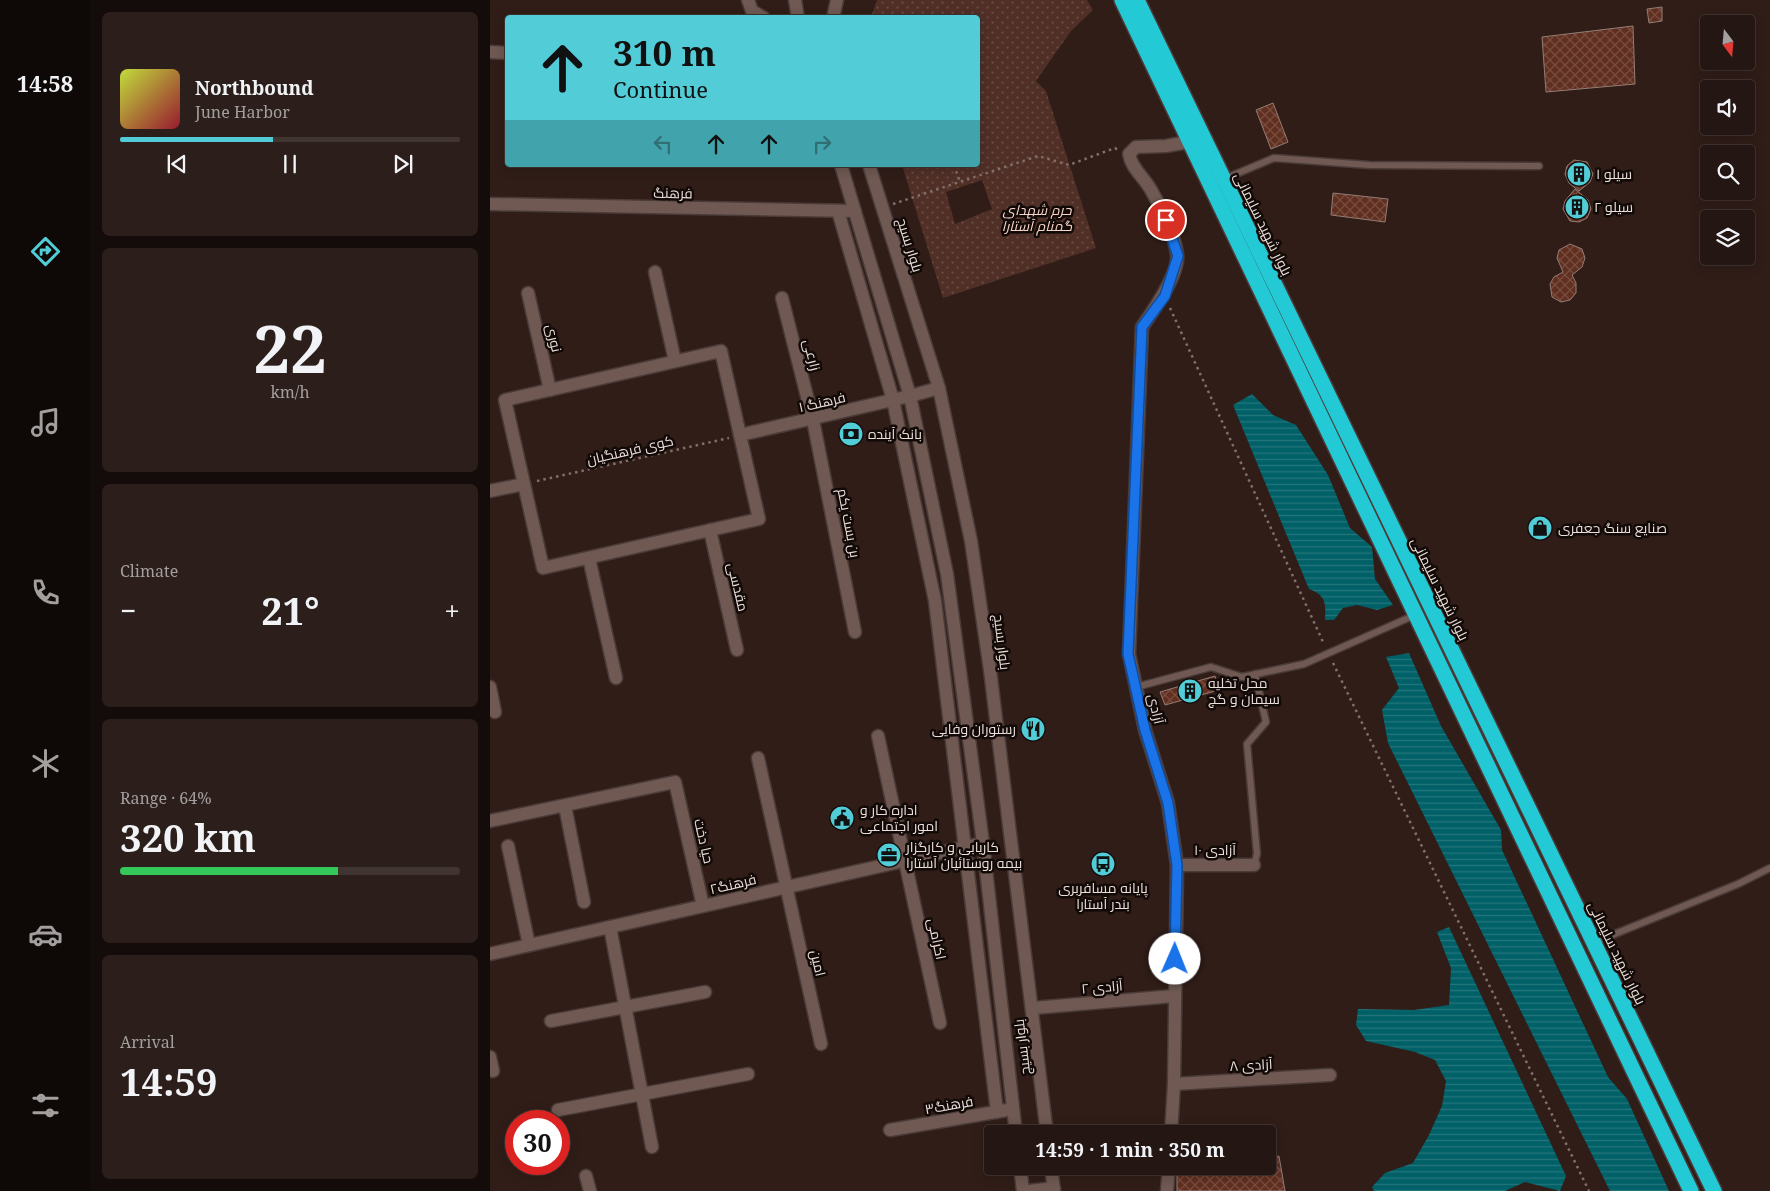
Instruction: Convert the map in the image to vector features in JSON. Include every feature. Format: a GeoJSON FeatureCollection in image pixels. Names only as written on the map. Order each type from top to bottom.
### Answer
{"type":"FeatureCollection","features":[{"type":"Feature","properties":{"kind":"highway"},"geometry":{"type":"LineString","coordinates":[[1122,0],[1188,142],[1691,1191]]}},
{"type":"Feature","properties":{"kind":"highway","name":"بلوار شهید سلیمانی"},"geometry":{"type":"LineString","coordinates":[[1137,0],[1714,1191]]}},
{"type":"Feature","properties":{"kind":"street"},"geometry":{"type":"LineString","coordinates":[[748,0],[752,11],[759,15]]}},
{"type":"Feature","properties":{"kind":"street"},"geometry":{"type":"LineString","coordinates":[[795,0],[798,15]]}},
{"type":"Feature","properties":{"kind":"street"},"geometry":{"type":"LineString","coordinates":[[834,15],[837,0]]}},
{"type":"Feature","properties":{"kind":"street"},"geometry":{"type":"LineString","coordinates":[[490,52],[505,53]]}},
{"type":"Feature","properties":{"kind":"street"},"geometry":{"type":"LineString","coordinates":[[1129,154],[1136,147],[1166,146],[1188,142]]}},
{"type":"Feature","properties":{"kind":"street","name":"آزادی"},"geometry":{"type":"LineString","coordinates":[[1129,154],[1134,166],[1150,188],[1166,220],[1178,256],[1165,296],[1142,327],[1128,654],[1145,730],[1168,803],[1177,865],[1174,1084],[1172,1125]]}},
{"type":"Feature","properties":{"kind":"street","name":"بلوار بسیج"},"geometry":{"type":"LineString","coordinates":[[842,167],[910,396],[947,574],[983,843],[1015,1125]]}},
{"type":"Feature","properties":{"kind":"street","name":"بلوار بسیج"},"geometry":{"type":"LineString","coordinates":[[870,167],[939,388],[980,588],[1046,1125]]}},
{"type":"Feature","properties":{"kind":"street","name":"فرهنگ"},"geometry":{"type":"LineString","coordinates":[[490,204],[856,211]]}},
{"type":"Feature","properties":{"kind":"street"},"geometry":{"type":"LineString","coordinates":[[838,211],[892,400],[935,601],[997,1112]]}},
{"type":"Feature","properties":{"kind":"street"},"geometry":{"type":"LineString","coordinates":[[655,272],[675,361]]}},
{"type":"Feature","properties":{"kind":"street","name":"نوری"},"geometry":{"type":"LineString","coordinates":[[528,293],[550,390]]}},
{"type":"Feature","properties":{"kind":"street","name":"زارعی"},"geometry":{"type":"LineString","coordinates":[[782,298],[813,420]]}},
{"type":"Feature","properties":{"kind":"street"},"geometry":{"type":"LineString","coordinates":[[721,351],[759,519],[543,568],[505,400],[675,361],[721,351]]}},
{"type":"Feature","properties":{"kind":"street","name":"فرهنگ ۱"},"geometry":{"type":"LineString","coordinates":[[740,435],[813,420],[939,388]]}},
{"type":"Feature","properties":{"kind":"street","name":"بن بست یکم"},"geometry":{"type":"LineString","coordinates":[[813,420],[856,632]]}},
{"type":"Feature","properties":{"kind":"street"},"geometry":{"type":"LineString","coordinates":[[490,491],[524,484]]}},
{"type":"Feature","properties":{"kind":"street","name":"مقدسی"},"geometry":{"type":"LineString","coordinates":[[710,530],[737,650]]}},
{"type":"Feature","properties":{"kind":"street"},"geometry":{"type":"LineString","coordinates":[[589,558],[616,678]]}},
{"type":"Feature","properties":{"kind":"street"},"geometry":{"type":"LineString","coordinates":[[490,687],[495,712]]}},
{"type":"Feature","properties":{"kind":"street","name":"اکرامی"},"geometry":{"type":"LineString","coordinates":[[878,736],[940,1023]]}},
{"type":"Feature","properties":{"kind":"street","name":"امین"},"geometry":{"type":"LineString","coordinates":[[758,758],[785,888],[822,1044]]}},
{"type":"Feature","properties":{"kind":"street","name":"حیا دخت"},"geometry":{"type":"LineString","coordinates":[[565,806],[675,782],[703,906]]}},
{"type":"Feature","properties":{"kind":"street"},"geometry":{"type":"LineString","coordinates":[[490,821],[565,806],[584,902]]}},
{"type":"Feature","properties":{"kind":"street","name":"فرهنگ۲"},"geometry":{"type":"LineString","coordinates":[[490,954],[983,843]]}},
{"type":"Feature","properties":{"kind":"street"},"geometry":{"type":"LineString","coordinates":[[508,846],[529,945]]}},
{"type":"Feature","properties":{"kind":"street","name":"آزادی ۱۰"},"geometry":{"type":"LineString","coordinates":[[1177,865],[1254,865]]}},
{"type":"Feature","properties":{"kind":"street"},"geometry":{"type":"LineString","coordinates":[[610,927],[652,1147]]}},
{"type":"Feature","properties":{"kind":"street"},"geometry":{"type":"LineString","coordinates":[[551,1021],[705,992]]}},
{"type":"Feature","properties":{"kind":"street","name":"آزادی ۲"},"geometry":{"type":"LineString","coordinates":[[1033,1008],[1174,996]]}},
{"type":"Feature","properties":{"kind":"street"},"geometry":{"type":"LineString","coordinates":[[490,1057],[493,1071]]}},
{"type":"Feature","properties":{"kind":"street"},"geometry":{"type":"LineString","coordinates":[[558,1110],[748,1074]]}},
{"type":"Feature","properties":{"kind":"street","name":"آزادی ۸"},"geometry":{"type":"LineString","coordinates":[[1174,1084],[1330,1075]]}},
{"type":"Feature","properties":{"kind":"street","name":"فرهنگ۳"},"geometry":{"type":"LineString","coordinates":[[890,1130],[1013,1109]]}},
{"type":"Feature","properties":{"kind":"street"},"geometry":{"type":"LineString","coordinates":[[1021,1175],[1023,1191]]}},
{"type":"Feature","properties":{"kind":"street"},"geometry":{"type":"LineString","coordinates":[[1029,1191],[1054,1190],[1052,1175]]}},
{"type":"Feature","properties":{"kind":"street"},"geometry":{"type":"LineString","coordinates":[[1168,1191],[1169,1175]]}},
{"type":"Feature","properties":{"kind":"street"},"geometry":{"type":"LineString","coordinates":[[586,1176],[590,1191]]}},
{"type":"Feature","properties":{"kind":"lane"},"geometry":{"type":"LineString","coordinates":[[1224,180],[1274,158],[1369,165],[1539,166]]}},
{"type":"Feature","properties":{"kind":"lane"},"geometry":{"type":"LineString","coordinates":[[1136,688],[1211,667],[1242,677],[1304,664],[1415,615]]}},
{"type":"Feature","properties":{"kind":"lane"},"geometry":{"type":"LineString","coordinates":[[1254,865],[1257,854],[1246,744],[1266,722],[1255,674]]}},
{"type":"Feature","properties":{"kind":"lane"},"geometry":{"type":"LineString","coordinates":[[1594,943],[1738,884],[1770,868]]}},
{"type":"Feature","properties":{"kind":"path"},"geometry":{"type":"LineString","coordinates":[[882,207],[1038,156],[1069,165],[1115,148],[1129,154]]}},
{"type":"Feature","properties":{"kind":"path"},"geometry":{"type":"LineString","coordinates":[[955,167],[960,182]]}},
{"type":"Feature","properties":{"kind":"path"},"geometry":{"type":"LineString","coordinates":[[1165,296],[1328,653],[1589,1191]]}},
{"type":"Feature","properties":{"kind":"path","name":"کوی فرهنگیان"},"geometry":{"type":"LineString","coordinates":[[524,484],[740,435]]}},
{"type":"Feature","properties":{"kind":"green space","name":"حرم شهدای گمنام آستارا"},"geometry":{"type":"Polygon","coordinates":[[[877,0],[1087,0],[1093,10],[1071,31],[1036,81],[1046,91],[1096,248],[943,298],[903,167],[980,167],[980,15],[872,15],[877,0]],[[982,180],[946,192],[955,224],[992,209],[982,180]]]}},
{"type":"Feature","properties":{"kind":"water"},"geometry":{"type":"Polygon","coordinates":[[[1252,394],[1273,415],[1296,425],[1328,475],[1350,528],[1372,547],[1375,579],[1393,605],[1377,610],[1357,605],[1343,608],[1334,620],[1325,620],[1324,601],[1319,594],[1309,589],[1233,405],[1252,394]]]}},
{"type":"Feature","properties":{"kind":"water"},"geometry":{"type":"Polygon","coordinates":[[[1409,653],[1441,726],[1501,830],[1502,850],[1608,1077],[1627,1099],[1669,1191],[1610,1191],[1388,743],[1382,710],[1399,688],[1386,657],[1409,653]]]}},
{"type":"Feature","properties":{"kind":"water"},"geometry":{"type":"Polygon","coordinates":[[[1449,927],[1566,1176],[1560,1191],[1525,1182],[1505,1191],[1374,1191],[1372,1187],[1385,1173],[1413,1163],[1429,1135],[1442,1106],[1446,1081],[1435,1060],[1415,1052],[1366,1041],[1356,1025],[1358,1009],[1414,1010],[1449,1005],[1451,968],[1437,932],[1449,927]]]}},
{"type":"Feature","properties":{"kind":"building"},"geometry":{"type":"Polygon","coordinates":[[[1662,7],[1662,21],[1649,23],[1647,9],[1662,7]]]}},
{"type":"Feature","properties":{"kind":"building"},"geometry":{"type":"Polygon","coordinates":[[[1633,26],[1635,84],[1546,92],[1542,37],[1633,26]]]}},
{"type":"Feature","properties":{"kind":"building"},"geometry":{"type":"Polygon","coordinates":[[[1273,103],[1288,142],[1271,149],[1256,110],[1273,103]]]}},
{"type":"Feature","properties":{"kind":"building","name":"سیلو ۱"},"geometry":{"type":"Polygon","coordinates":[[[1574,160],[1587,162],[1593,174],[1590,182],[1579,191],[1569,183],[1565,174],[1567,166],[1574,160]]]}},
{"type":"Feature","properties":{"kind":"building","name":"سیلو ۲"},"geometry":{"type":"Polygon","coordinates":[[[1575,189],[1588,200],[1591,209],[1587,218],[1579,222],[1570,221],[1563,209],[1565,201],[1575,189]]]}},
{"type":"Feature","properties":{"kind":"building"},"geometry":{"type":"Polygon","coordinates":[[[1333,193],[1388,199],[1385,222],[1331,215],[1333,193]]]}},
{"type":"Feature","properties":{"kind":"building"},"geometry":{"type":"Polygon","coordinates":[[[1570,244],[1582,249],[1585,258],[1582,267],[1572,275],[1576,283],[1576,293],[1570,300],[1561,302],[1552,297],[1550,284],[1554,277],[1563,272],[1557,258],[1559,250],[1570,244]]]}},
{"type":"Feature","properties":{"kind":"building","name":"محل تخلیه سیمان و گچ"},"geometry":{"type":"Polygon","coordinates":[[[1215,676],[1219,690],[1165,705],[1160,692],[1215,676]]]}},
{"type":"Feature","properties":{"kind":"building"},"geometry":{"type":"Polygon","coordinates":[[[1279,1156],[1285,1191],[1177,1191],[1177,1175],[1276,1175],[1276,1157],[1279,1156]]]}},
{"type":"Feature","properties":{"kind":"place","name":"سیلو ۱"},"geometry":{"type":"Point","coordinates":[1579,174]}},
{"type":"Feature","properties":{"kind":"place","name":"سیلو ۲"},"geometry":{"type":"Point","coordinates":[1577,207]}},
{"type":"Feature","properties":{"kind":"place","name":"بانک آینده"},"geometry":{"type":"Point","coordinates":[851,434]}},
{"type":"Feature","properties":{"kind":"place","name":"صنایع سنگ جعفری"},"geometry":{"type":"Point","coordinates":[1540,528]}},
{"type":"Feature","properties":{"kind":"place","name":"محل تخلیه سیمان و گچ"},"geometry":{"type":"Point","coordinates":[1190,691]}},
{"type":"Feature","properties":{"kind":"place","name":"رستوران وفایی"},"geometry":{"type":"Point","coordinates":[1033,729]}},
{"type":"Feature","properties":{"kind":"place","name":"اداره کار و امور اجتماعی"},"geometry":{"type":"Point","coordinates":[842,818]}},
{"type":"Feature","properties":{"kind":"place","name":"کاریابی و کارگزار بیمه روستائیان آستارا"},"geometry":{"type":"Point","coordinates":[889,855]}},
{"type":"Feature","properties":{"kind":"place","name":"پایانه مسافربری بندر آستارا"},"geometry":{"type":"Point","coordinates":[1103,864]}},
{"type":"Feature","properties":{"kind":"route"},"geometry":{"type":"LineString","coordinates":[[1166,220],[1178,256],[1165,296],[1142,327],[1128,654],[1145,730],[1168,803],[1177,865],[1175,959]]}}]}
